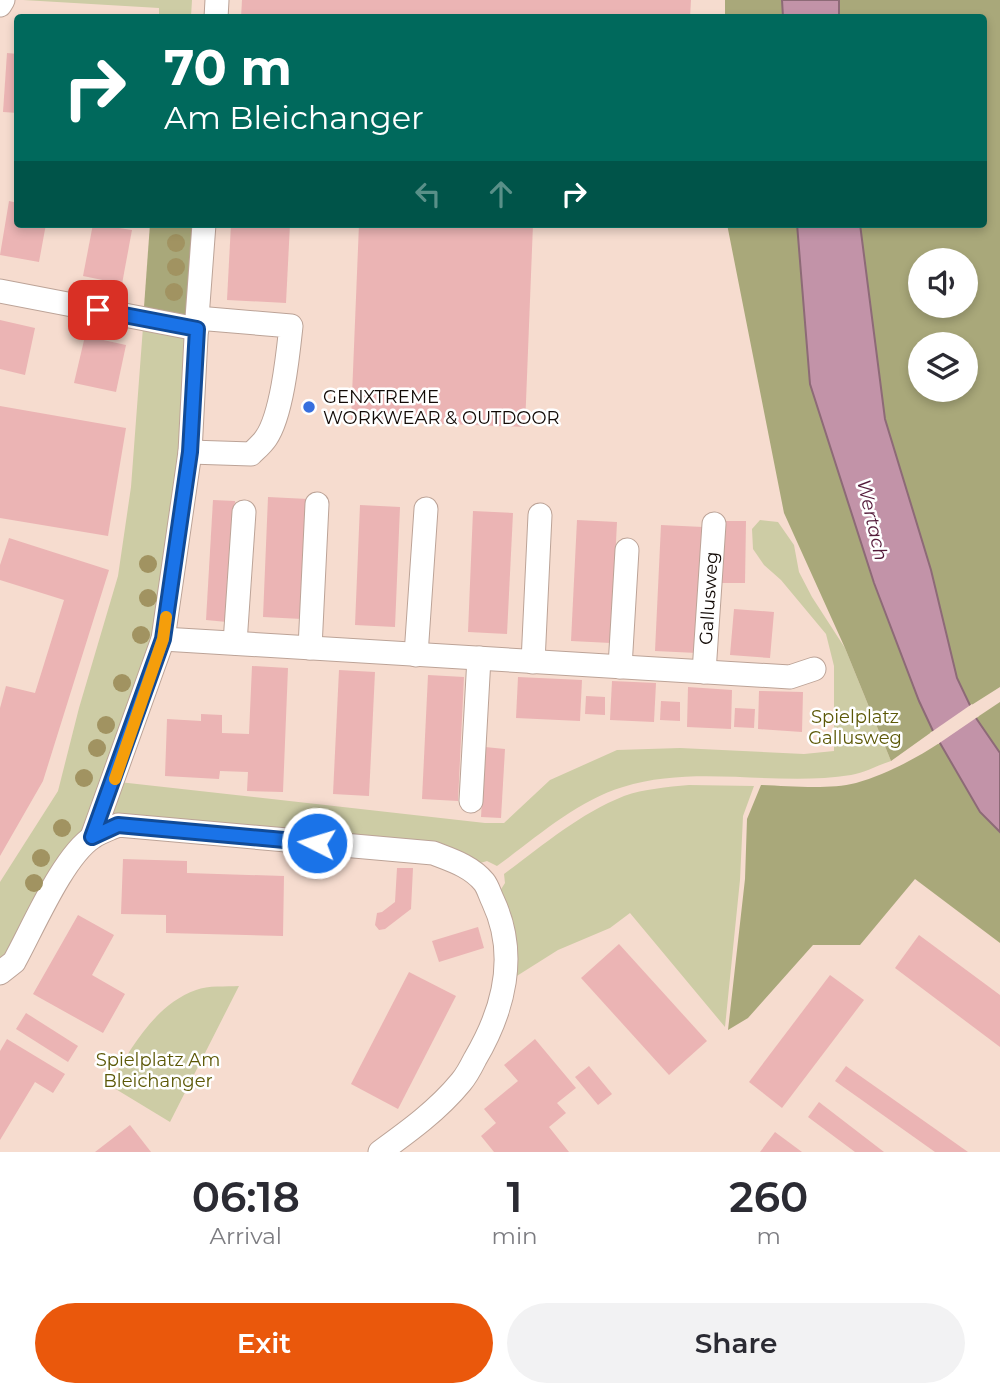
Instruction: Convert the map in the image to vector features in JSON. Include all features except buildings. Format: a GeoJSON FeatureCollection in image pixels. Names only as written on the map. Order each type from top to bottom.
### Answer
{"type":"FeatureCollection","features":[{"type":"Feature","properties":{"kind":"street"},"geometry":{"type":"LineString","coordinates":[[0,5],[3,0]]}},
{"type":"Feature","properties":{"kind":"street"},"geometry":{"type":"LineString","coordinates":[[0,973],[14,962],[67,866],[92,837],[163,639],[190,452],[204,228]]}},
{"type":"Feature","properties":{"kind":"street"},"geometry":{"type":"LineString","coordinates":[[0,291],[197,324],[291,326],[288,357],[276,414],[267,436],[251,454],[190,452]]}},
{"type":"Feature","properties":{"kind":"street"},"geometry":{"type":"LineString","coordinates":[[310,648],[317,504]]}},
{"type":"Feature","properties":{"kind":"street"},"geometry":{"type":"LineString","coordinates":[[416,654],[426,509]]}},
{"type":"Feature","properties":{"kind":"street"},"geometry":{"type":"LineString","coordinates":[[235,643],[244,512]]}},
{"type":"Feature","properties":{"kind":"street"},"geometry":{"type":"LineString","coordinates":[[533,662],[540,516]]}},
{"type":"Feature","properties":{"kind":"street","name":"Gallusweg"},"geometry":{"type":"LineString","coordinates":[[704,672],[714,524]]}},
{"type":"Feature","properties":{"kind":"street"},"geometry":{"type":"LineString","coordinates":[[621,667],[627,550]]}},
{"type":"Feature","properties":{"kind":"street"},"geometry":{"type":"LineString","coordinates":[[163,639],[790,677],[814,670]]}},
{"type":"Feature","properties":{"kind":"street"},"geometry":{"type":"LineString","coordinates":[[471,801],[479,658]]}},
{"type":"Feature","properties":{"kind":"street"},"geometry":{"type":"LineString","coordinates":[[92,837],[118,825],[433,853],[458,862],[485,883],[499,915],[507,949],[504,990],[490,1034],[463,1081],[425,1119],[380,1152]]}},
{"type":"Feature","properties":{"kind":"green space"},"geometry":{"type":"Polygon","coordinates":[[[23,0],[192,0],[191,14],[159,14],[159,8],[23,0]]]}},
{"type":"Feature","properties":{"kind":"green space"},"geometry":{"type":"Polygon","coordinates":[[[143,327],[190,336],[177,499],[157,636],[87,830],[0,965],[0,882],[58,791],[118,576],[131,487],[143,327]]]}},
{"type":"Feature","properties":{"kind":"green space","name":"Spielplatz Gallusweg"},"geometry":{"type":"Polygon","coordinates":[[[760,520],[778,522],[794,545],[799,572],[845,648],[891,761],[856,774],[823,778],[679,777],[623,787],[573,811],[497,866],[487,861],[477,864],[105,823],[119,782],[504,823],[550,780],[617,750],[680,748],[804,754],[834,751],[834,666],[826,634],[753,549],[752,529],[760,520]]]}},
{"type":"Feature","properties":{"kind":"green space"},"geometry":{"type":"Polygon","coordinates":[[[689,785],[754,786],[743,816],[740,880],[725,1027],[630,913],[610,928],[558,950],[512,979],[498,894],[505,883],[504,874],[561,831],[607,803],[640,792],[689,785]]]}},
{"type":"Feature","properties":{"kind":"green space","name":"Spielplatz Am Bleichanger"},"geometry":{"type":"Polygon","coordinates":[[[239,986],[170,1122],[109,1085],[145,1030],[168,1006],[201,988],[239,986]]]}},
{"type":"Feature","properties":{"kind":"shaded area"},"geometry":{"type":"Polygon","coordinates":[[[725,0],[782,0],[783,14],[725,14],[725,0]]]}},
{"type":"Feature","properties":{"kind":"shaded area"},"geometry":{"type":"Polygon","coordinates":[[[839,0],[1000,0],[1000,687],[970,706],[957,678],[931,570],[885,419],[861,228],[987,228],[987,14],[839,14],[839,0]]]}},
{"type":"Feature","properties":{"kind":"shaded area"},"geometry":{"type":"Polygon","coordinates":[[[150,228],[193,228],[188,315],[144,307],[150,228]]]}},
{"type":"Feature","properties":{"kind":"shaded area"},"geometry":{"type":"Polygon","coordinates":[[[728,228],[797,228],[810,384],[874,584],[933,731],[891,761],[845,648],[784,513],[728,228]]]}},
{"type":"Feature","properties":{"kind":"shaded area"},"geometry":{"type":"Polygon","coordinates":[[[1000,702],[1000,753],[976,718],[1000,702]]]}},
{"type":"Feature","properties":{"kind":"shaded area"},"geometry":{"type":"Polygon","coordinates":[[[941,742],[980,812],[1000,832],[1000,943],[915,879],[860,945],[813,945],[748,1018],[728,1030],[745,879],[747,819],[761,785],[821,787],[856,783],[900,766],[941,742]]]}},
{"type":"Feature","properties":{"kind":"water"},"geometry":{"type":"Polygon","coordinates":[[[782,0],[839,0],[839,14],[783,14],[782,0]]]}},
{"type":"Feature","properties":{"kind":"water","name":"Wertach"},"geometry":{"type":"Polygon","coordinates":[[[797,228],[861,228],[885,419],[931,570],[957,678],[976,718],[1000,753],[1000,832],[980,812],[933,731],[919,701],[874,583],[810,384],[797,228]]]}},
{"type":"Feature","properties":{"kind":"pier"},"geometry":{"type":"Polygon","coordinates":[[[972,704],[979,716],[938,744],[930,733],[972,704]]]}},
{"type":"Feature","properties":{"kind":"slow traffic"},"geometry":{"type":"LineString","coordinates":[[115,779],[163,639],[166,617]]}},
{"type":"Feature","properties":{"kind":"place","name":"GENXTREME WORKWEAR & OUTDOOR"},"geometry":{"type":"Point","coordinates":[309,407]}},
{"type":"Feature","properties":{"kind":"route"},"geometry":{"type":"LineString","coordinates":[[98,310],[197,329],[190,452],[163,639],[92,837],[118,825],[317,843]]}}]}
